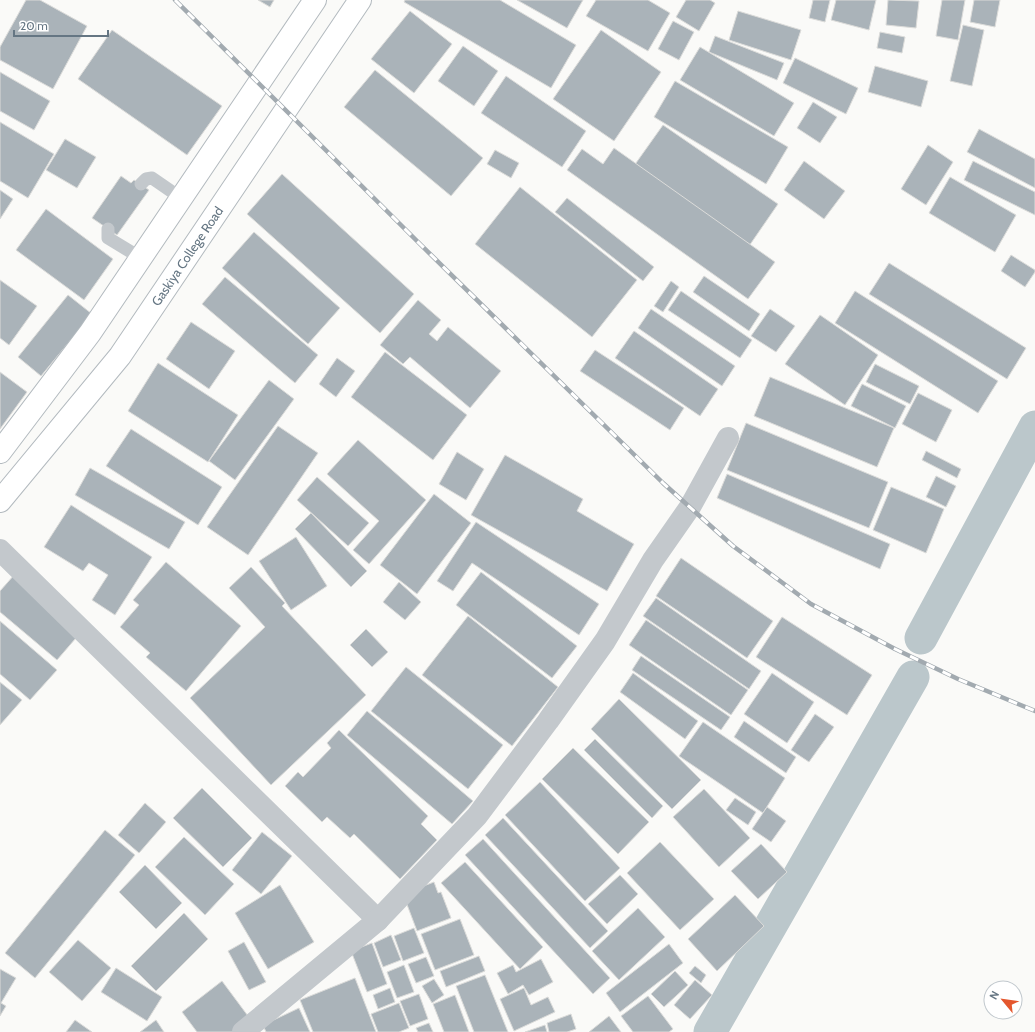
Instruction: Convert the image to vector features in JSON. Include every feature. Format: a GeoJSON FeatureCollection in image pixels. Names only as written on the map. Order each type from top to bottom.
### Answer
{"type":"FeatureCollection","features":[{"type":"Feature","properties":{"kind":"main road"},"geometry":{"type":"LineString","coordinates":[[0,452],[90,334],[315,0]]}},
{"type":"Feature","properties":{"kind":"main road","name":"Gaskiya College Road"},"geometry":{"type":"LineString","coordinates":[[0,501],[120,356],[360,0]]}},
{"type":"Feature","properties":{"kind":"street"},"geometry":{"type":"LineString","coordinates":[[243,1032],[378,920],[477,816],[548,721],[605,641],[653,560],[690,507],[728,438]]}},
{"type":"Feature","properties":{"kind":"street"},"geometry":{"type":"LineString","coordinates":[[0,550],[378,920]]}},
{"type":"Feature","properties":{"kind":"lane"},"geometry":{"type":"LineString","coordinates":[[141,184],[146,179],[152,178],[181,198]]}},
{"type":"Feature","properties":{"kind":"lane"},"geometry":{"type":"LineString","coordinates":[[108,229],[108,238],[141,258]]}},
{"type":"Feature","properties":{"kind":"building"},"geometry":{"type":"Polygon","coordinates":[[[26,0],[40,0],[87,26],[53,89],[0,60],[0,47],[26,0]]]}},
{"type":"Feature","properties":{"kind":"building"},"geometry":{"type":"Polygon","coordinates":[[[258,0],[274,0],[270,7],[258,0]]]}},
{"type":"Feature","properties":{"kind":"building"},"geometry":{"type":"Polygon","coordinates":[[[405,0],[500,0],[576,45],[551,88],[404,2],[405,0]]]}},
{"type":"Feature","properties":{"kind":"building"},"geometry":{"type":"Polygon","coordinates":[[[517,0],[583,0],[567,28],[517,0]]]}},
{"type":"Feature","properties":{"kind":"building"},"geometry":{"type":"Polygon","coordinates":[[[596,0],[648,0],[670,13],[648,51],[586,16],[596,0]]]}},
{"type":"Feature","properties":{"kind":"building"},"geometry":{"type":"Polygon","coordinates":[[[686,0],[710,0],[715,3],[699,31],[676,17],[686,0]]]}},
{"type":"Feature","properties":{"kind":"building"},"geometry":{"type":"Polygon","coordinates":[[[813,0],[830,0],[825,22],[809,18],[813,0]]]}},
{"type":"Feature","properties":{"kind":"building"},"geometry":{"type":"Polygon","coordinates":[[[836,0],[876,0],[869,30],[831,20],[836,0]]]}},
{"type":"Feature","properties":{"kind":"building"},"geometry":{"type":"Polygon","coordinates":[[[888,0],[919,1],[916,28],[886,25],[888,0]]]}},
{"type":"Feature","properties":{"kind":"building"},"geometry":{"type":"Polygon","coordinates":[[[942,0],[965,0],[958,40],[936,36],[942,0]]]}},
{"type":"Feature","properties":{"kind":"building"},"geometry":{"type":"Polygon","coordinates":[[[974,0],[1000,0],[995,27],[970,22],[974,0]]]}},
{"type":"Feature","properties":{"kind":"building"},"geometry":{"type":"Polygon","coordinates":[[[410,11],[452,44],[414,93],[371,59],[410,11]]]}},
{"type":"Feature","properties":{"kind":"building"},"geometry":{"type":"Polygon","coordinates":[[[738,11],[801,30],[791,60],[729,40],[738,11]]]}},
{"type":"Feature","properties":{"kind":"building"},"geometry":{"type":"Polygon","coordinates":[[[673,21],[694,32],[679,60],[658,49],[673,21]]]}},
{"type":"Feature","properties":{"kind":"building"},"geometry":{"type":"Polygon","coordinates":[[[963,25],[984,30],[972,86],[950,81],[963,25]]]}},
{"type":"Feature","properties":{"kind":"building"},"geometry":{"type":"Polygon","coordinates":[[[112,30],[222,106],[187,155],[78,79],[112,30]]]}},
{"type":"Feature","properties":{"kind":"building"},"geometry":{"type":"Polygon","coordinates":[[[601,30],[661,72],[614,141],[553,99],[601,30]]]}},
{"type":"Feature","properties":{"kind":"building"},"geometry":{"type":"Polygon","coordinates":[[[880,32],[905,37],[902,53],[877,48],[880,32]]]}},
{"type":"Feature","properties":{"kind":"building"},"geometry":{"type":"Polygon","coordinates":[[[715,36],[784,63],[777,80],[709,52],[715,36]]]}},
{"type":"Feature","properties":{"kind":"building"},"geometry":{"type":"Polygon","coordinates":[[[463,46],[498,71],[474,106],[438,81],[463,46]]]}},
{"type":"Feature","properties":{"kind":"building"},"geometry":{"type":"Polygon","coordinates":[[[700,47],[794,103],[774,136],[680,80],[700,47]]]}},
{"type":"Feature","properties":{"kind":"building"},"geometry":{"type":"Polygon","coordinates":[[[795,58],[858,88],[846,114],[783,83],[795,58]]]}},
{"type":"Feature","properties":{"kind":"building"},"geometry":{"type":"Polygon","coordinates":[[[875,66],[928,81],[921,107],[868,92],[875,66]]]}},
{"type":"Feature","properties":{"kind":"building"},"geometry":{"type":"Polygon","coordinates":[[[375,70],[483,158],[451,196],[344,107],[375,70]]]}},
{"type":"Feature","properties":{"kind":"building"},"geometry":{"type":"Polygon","coordinates":[[[0,72],[50,101],[34,130],[0,111],[0,72]]]}},
{"type":"Feature","properties":{"kind":"building"},"geometry":{"type":"Polygon","coordinates":[[[506,76],[586,131],[562,167],[481,113],[506,76]]]}},
{"type":"Feature","properties":{"kind":"building"},"geometry":{"type":"Polygon","coordinates":[[[675,81],[788,147],[766,184],[654,117],[675,81]]]}},
{"type":"Feature","properties":{"kind":"building"},"geometry":{"type":"Polygon","coordinates":[[[813,102],[837,117],[820,143],[797,128],[813,102]]]}},
{"type":"Feature","properties":{"kind":"building"},"geometry":{"type":"Polygon","coordinates":[[[0,122],[54,154],[28,198],[0,181],[0,122]]]}},
{"type":"Feature","properties":{"kind":"building"},"geometry":{"type":"Polygon","coordinates":[[[663,125],[778,204],[747,249],[631,170],[663,125]]]}},
{"type":"Feature","properties":{"kind":"building"},"geometry":{"type":"Polygon","coordinates":[[[979,129],[1035,159],[1035,188],[967,152],[979,129]]]}},
{"type":"Feature","properties":{"kind":"building"},"geometry":{"type":"Polygon","coordinates":[[[65,139],[96,157],[77,188],[46,170],[65,139]]]}},
{"type":"Feature","properties":{"kind":"building"},"geometry":{"type":"Polygon","coordinates":[[[928,145],[953,162],[926,205],[901,189],[928,145]]]}},
{"type":"Feature","properties":{"kind":"building"},"geometry":{"type":"Polygon","coordinates":[[[614,148],[775,262],[748,299],[567,170],[582,149],[603,164],[614,148]]]}},
{"type":"Feature","properties":{"kind":"building"},"geometry":{"type":"Polygon","coordinates":[[[495,150],[519,163],[511,178],[487,164],[495,150]]]}},
{"type":"Feature","properties":{"kind":"building"},"geometry":{"type":"Polygon","coordinates":[[[804,161],[845,191],[824,219],[784,190],[804,161]]]}},
{"type":"Feature","properties":{"kind":"building"},"geometry":{"type":"Polygon","coordinates":[[[973,161],[1035,192],[1035,215],[964,180],[973,161]]]}},
{"type":"Feature","properties":{"kind":"building"},"geometry":{"type":"Polygon","coordinates":[[[282,174],[414,294],[380,333],[247,214],[282,174]]]}},
{"type":"Feature","properties":{"kind":"building"},"geometry":{"type":"Polygon","coordinates":[[[121,176],[131,183],[134,180],[149,190],[117,235],[92,218],[121,176]]]}},
{"type":"Feature","properties":{"kind":"building"},"geometry":{"type":"Polygon","coordinates":[[[950,177],[1016,215],[995,252],[929,213],[950,177]]]}},
{"type":"Feature","properties":{"kind":"building"},"geometry":{"type":"Polygon","coordinates":[[[520,187],[637,280],[592,337],[475,244],[520,187]]]}},
{"type":"Feature","properties":{"kind":"building"},"geometry":{"type":"Polygon","coordinates":[[[0,190],[13,199],[0,219],[0,190]]]}},
{"type":"Feature","properties":{"kind":"building"},"geometry":{"type":"Polygon","coordinates":[[[567,198],[654,267],[643,281],[555,212],[567,198]]]}},
{"type":"Feature","properties":{"kind":"building"},"geometry":{"type":"Polygon","coordinates":[[[46,209],[113,259],[84,300],[16,250],[46,209]]]}},
{"type":"Feature","properties":{"kind":"building"},"geometry":{"type":"Polygon","coordinates":[[[254,232],[340,308],[308,344],[222,268],[254,232]]]}},
{"type":"Feature","properties":{"kind":"building"},"geometry":{"type":"Polygon","coordinates":[[[1011,255],[1035,270],[1025,287],[1001,271],[1011,255]]]}},
{"type":"Feature","properties":{"kind":"building"},"geometry":{"type":"Polygon","coordinates":[[[889,263],[1026,348],[1007,379],[869,294],[889,263]]]}},
{"type":"Feature","properties":{"kind":"building"},"geometry":{"type":"Polygon","coordinates":[[[704,276],[760,314],[749,331],[693,292],[704,276]]]}},
{"type":"Feature","properties":{"kind":"building"},"geometry":{"type":"Polygon","coordinates":[[[225,277],[318,355],[295,383],[202,304],[225,277]]]}},
{"type":"Feature","properties":{"kind":"building"},"geometry":{"type":"Polygon","coordinates":[[[0,280],[37,306],[9,345],[0,338],[0,280]]]}},
{"type":"Feature","properties":{"kind":"building"},"geometry":{"type":"Polygon","coordinates":[[[671,281],[679,287],[663,312],[654,306],[671,281]]]}},
{"type":"Feature","properties":{"kind":"building"},"geometry":{"type":"Polygon","coordinates":[[[681,291],[752,340],[740,358],[668,310],[681,291]]]}},
{"type":"Feature","properties":{"kind":"building"},"geometry":{"type":"Polygon","coordinates":[[[855,291],[998,381],[978,413],[835,323],[855,291]]]}},
{"type":"Feature","properties":{"kind":"building"},"geometry":{"type":"Polygon","coordinates":[[[68,295],[92,314],[41,376],[18,357],[68,295]]]}},
{"type":"Feature","properties":{"kind":"building"},"geometry":{"type":"Polygon","coordinates":[[[418,300],[441,320],[429,334],[437,341],[448,327],[501,371],[470,408],[410,357],[403,364],[380,345],[418,300]]]}},
{"type":"Feature","properties":{"kind":"building"},"geometry":{"type":"Polygon","coordinates":[[[651,309],[735,366],[722,386],[638,328],[651,309]]]}},
{"type":"Feature","properties":{"kind":"building"},"geometry":{"type":"Polygon","coordinates":[[[770,309],[795,326],[776,352],[751,336],[770,309]]]}},
{"type":"Feature","properties":{"kind":"building"},"geometry":{"type":"Polygon","coordinates":[[[820,315],[878,355],[845,405],[785,364],[820,315]]]}},
{"type":"Feature","properties":{"kind":"building"},"geometry":{"type":"Polygon","coordinates":[[[191,322],[235,351],[209,389],[166,359],[191,322]]]}},
{"type":"Feature","properties":{"kind":"building"},"geometry":{"type":"Polygon","coordinates":[[[634,331],[718,389],[700,416],[615,358],[634,331]]]}},
{"type":"Feature","properties":{"kind":"building"},"geometry":{"type":"Polygon","coordinates":[[[595,350],[684,408],[670,430],[580,371],[595,350]]]}},
{"type":"Feature","properties":{"kind":"building"},"geometry":{"type":"Polygon","coordinates":[[[385,352],[467,415],[433,460],[351,397],[385,352]]]}},
{"type":"Feature","properties":{"kind":"building"},"geometry":{"type":"Polygon","coordinates":[[[337,358],[355,371],[336,397],[319,384],[337,358]]]}},
{"type":"Feature","properties":{"kind":"building"},"geometry":{"type":"Polygon","coordinates":[[[158,363],[238,415],[208,462],[128,411],[158,363]]]}},
{"type":"Feature","properties":{"kind":"building"},"geometry":{"type":"Polygon","coordinates":[[[875,364],[919,386],[910,404],[866,382],[875,364]]]}},
{"type":"Feature","properties":{"kind":"building"},"geometry":{"type":"Polygon","coordinates":[[[0,372],[27,392],[0,429],[0,372]]]}},
{"type":"Feature","properties":{"kind":"building"},"geometry":{"type":"Polygon","coordinates":[[[770,377],[894,428],[877,467],[754,416],[770,377]]]}},
{"type":"Feature","properties":{"kind":"building"},"geometry":{"type":"Polygon","coordinates":[[[269,380],[294,399],[235,480],[209,461],[269,380]]]}},
{"type":"Feature","properties":{"kind":"building"},"geometry":{"type":"Polygon","coordinates":[[[862,384],[906,406],[895,428],[851,406],[862,384]]]}},
{"type":"Feature","properties":{"kind":"building"},"geometry":{"type":"Polygon","coordinates":[[[918,393],[952,410],[936,442],[902,424],[918,393]]]}},
{"type":"Feature","properties":{"kind":"building"},"geometry":{"type":"Polygon","coordinates":[[[746,423],[888,482],[869,528],[727,470],[746,423]]]}},
{"type":"Feature","properties":{"kind":"building"},"geometry":{"type":"Polygon","coordinates":[[[278,426],[318,453],[248,555],[207,527],[278,426]]]}},
{"type":"Feature","properties":{"kind":"building"},"geometry":{"type":"Polygon","coordinates":[[[131,429],[222,487],[198,525],[106,466],[131,429]]]}},
{"type":"Feature","properties":{"kind":"building"},"geometry":{"type":"Polygon","coordinates":[[[358,440],[426,500],[369,564],[353,550],[379,521],[327,474],[358,440]]]}},
{"type":"Feature","properties":{"kind":"building"},"geometry":{"type":"Polygon","coordinates":[[[926,451],[961,469],[957,478],[922,460],[926,451]]]}},
{"type":"Feature","properties":{"kind":"building"},"geometry":{"type":"Polygon","coordinates":[[[457,452],[484,469],[466,500],[439,484],[457,452]]]}},
{"type":"Feature","properties":{"kind":"building"},"geometry":{"type":"Polygon","coordinates":[[[505,455],[583,499],[577,511],[634,544],[607,591],[471,515],[505,455]]]}},
{"type":"Feature","properties":{"kind":"building"},"geometry":{"type":"Polygon","coordinates":[[[90,468],[185,522],[169,549],[75,495],[90,468]]]}},
{"type":"Feature","properties":{"kind":"building"},"geometry":{"type":"Polygon","coordinates":[[[727,474],[890,544],[880,569],[717,498],[727,474]]]}},
{"type":"Feature","properties":{"kind":"building"},"geometry":{"type":"Polygon","coordinates":[[[936,476],[956,486],[946,507],[926,497],[936,476]]]}},
{"type":"Feature","properties":{"kind":"building"},"geometry":{"type":"Polygon","coordinates":[[[317,477],[369,523],[348,546],[297,500],[317,477]]]}},
{"type":"Feature","properties":{"kind":"building"},"geometry":{"type":"Polygon","coordinates":[[[891,487],[944,509],[926,553],[873,530],[891,487]]]}},
{"type":"Feature","properties":{"kind":"building"},"geometry":{"type":"Polygon","coordinates":[[[434,494],[471,523],[417,594],[380,565],[434,494]]]}},
{"type":"Feature","properties":{"kind":"building"},"geometry":{"type":"Polygon","coordinates":[[[71,505],[152,557],[115,615],[92,600],[108,575],[89,563],[83,571],[44,547],[71,505]]]}},
{"type":"Feature","properties":{"kind":"building"},"geometry":{"type":"Polygon","coordinates":[[[311,513],[367,571],[351,587],[295,529],[311,513]]]}},
{"type":"Feature","properties":{"kind":"building"},"geometry":{"type":"Polygon","coordinates":[[[476,522],[599,604],[579,635],[472,563],[453,591],[437,581],[476,522]]]}},
{"type":"Feature","properties":{"kind":"building"},"geometry":{"type":"Polygon","coordinates":[[[296,537],[327,586],[291,610],[259,561],[296,537]]]}},
{"type":"Feature","properties":{"kind":"building"},"geometry":{"type":"Polygon","coordinates":[[[681,558],[773,621],[747,658],[656,596],[681,558]]]}},
{"type":"Feature","properties":{"kind":"building"},"geometry":{"type":"Polygon","coordinates":[[[166,562],[241,626],[186,691],[146,657],[150,653],[120,627],[139,605],[133,600],[166,562]]]}},
{"type":"Feature","properties":{"kind":"building"},"geometry":{"type":"Polygon","coordinates":[[[251,567],[285,603],[282,606],[366,695],[271,785],[190,698],[265,627],[229,588],[251,567]]]}},
{"type":"Feature","properties":{"kind":"building"},"geometry":{"type":"Polygon","coordinates":[[[481,572],[577,646],[552,678],[456,605],[481,572]]]}},
{"type":"Feature","properties":{"kind":"building"},"geometry":{"type":"Polygon","coordinates":[[[15,574],[82,631],[57,660],[0,612],[0,591],[15,574]]]}},
{"type":"Feature","properties":{"kind":"building"},"geometry":{"type":"Polygon","coordinates":[[[399,582],[421,602],[405,620],[383,602],[399,582]]]}},
{"type":"Feature","properties":{"kind":"building"},"geometry":{"type":"Polygon","coordinates":[[[656,598],[761,671],[749,689],[643,616],[656,598]]]}},
{"type":"Feature","properties":{"kind":"building"},"geometry":{"type":"Polygon","coordinates":[[[468,616],[558,687],[512,746],[422,675],[468,616]]]}},
{"type":"Feature","properties":{"kind":"building"},"geometry":{"type":"Polygon","coordinates":[[[782,617],[872,675],[847,715],[756,657],[782,617]]]}},
{"type":"Feature","properties":{"kind":"building"},"geometry":{"type":"Polygon","coordinates":[[[646,620],[748,690],[731,715],[629,645],[646,620]]]}},
{"type":"Feature","properties":{"kind":"building"},"geometry":{"type":"Polygon","coordinates":[[[0,621],[57,670],[30,700],[0,674],[0,621]]]}},
{"type":"Feature","properties":{"kind":"building"},"geometry":{"type":"Polygon","coordinates":[[[366,629],[388,652],[372,667],[350,645],[366,629]]]}},
{"type":"Feature","properties":{"kind":"building"},"geometry":{"type":"Polygon","coordinates":[[[641,656],[730,717],[721,730],[632,670],[641,656]]]}},
{"type":"Feature","properties":{"kind":"building"},"geometry":{"type":"Polygon","coordinates":[[[406,667],[503,745],[468,789],[371,711],[406,667]]]}},
{"type":"Feature","properties":{"kind":"building"},"geometry":{"type":"Polygon","coordinates":[[[633,673],[698,721],[685,739],[620,692],[633,673]]]}},
{"type":"Feature","properties":{"kind":"building"},"geometry":{"type":"Polygon","coordinates":[[[772,673],[814,702],[787,743],[744,714],[772,673]]]}},
{"type":"Feature","properties":{"kind":"building"},"geometry":{"type":"Polygon","coordinates":[[[0,682],[22,700],[0,725],[0,682]]]}},
{"type":"Feature","properties":{"kind":"building"},"geometry":{"type":"Polygon","coordinates":[[[619,699],[701,780],[672,809],[591,729],[619,699]]]}},
{"type":"Feature","properties":{"kind":"building"},"geometry":{"type":"Polygon","coordinates":[[[367,711],[473,801],[452,824],[347,735],[367,711]]]}},
{"type":"Feature","properties":{"kind":"building"},"geometry":{"type":"Polygon","coordinates":[[[815,714],[834,727],[809,762],[791,750],[815,714]]]}},
{"type":"Feature","properties":{"kind":"building"},"geometry":{"type":"Polygon","coordinates":[[[744,721],[796,757],[786,773],[734,737],[744,721]]]}},
{"type":"Feature","properties":{"kind":"building"},"geometry":{"type":"Polygon","coordinates":[[[703,722],[785,778],[763,813],[679,756],[703,722]]]}},
{"type":"Feature","properties":{"kind":"building"},"geometry":{"type":"Polygon","coordinates":[[[339,730],[428,816],[421,824],[437,840],[400,879],[354,834],[350,838],[327,817],[322,822],[285,786],[298,772],[303,777],[331,748],[327,743],[339,730]]]}},
{"type":"Feature","properties":{"kind":"building"},"geometry":{"type":"Polygon","coordinates":[[[595,739],[663,806],[652,818],[584,750],[595,739]]]}},
{"type":"Feature","properties":{"kind":"building"},"geometry":{"type":"Polygon","coordinates":[[[573,748],[649,822],[618,854],[542,779],[573,748]]]}},
{"type":"Feature","properties":{"kind":"building"},"geometry":{"type":"Polygon","coordinates":[[[540,782],[620,868],[585,901],[505,815],[540,782]]]}},
{"type":"Feature","properties":{"kind":"building"},"geometry":{"type":"Polygon","coordinates":[[[202,788],[252,838],[223,867],[173,818],[202,788]]]}},
{"type":"Feature","properties":{"kind":"building"},"geometry":{"type":"Polygon","coordinates":[[[704,789],[750,838],[719,867],[673,817],[704,789]]]}},
{"type":"Feature","properties":{"kind":"building"},"geometry":{"type":"Polygon","coordinates":[[[735,798],[756,812],[748,825],[726,810],[735,798]]]}},
{"type":"Feature","properties":{"kind":"building"},"geometry":{"type":"Polygon","coordinates":[[[145,803],[166,822],[139,853],[118,835],[145,803]]]}},
{"type":"Feature","properties":{"kind":"building"},"geometry":{"type":"Polygon","coordinates":[[[767,807],[786,821],[771,842],[752,829],[767,807]]]}},
{"type":"Feature","properties":{"kind":"building"},"geometry":{"type":"Polygon","coordinates":[[[503,818],[608,931],[590,948],[485,835],[503,818]]]}},
{"type":"Feature","properties":{"kind":"building"},"geometry":{"type":"Polygon","coordinates":[[[105,830],[135,855],[35,978],[5,953],[105,830]]]}},
{"type":"Feature","properties":{"kind":"building"},"geometry":{"type":"Polygon","coordinates":[[[262,832],[292,856],[261,894],[232,870],[262,832]]]}},
{"type":"Feature","properties":{"kind":"building"},"geometry":{"type":"Polygon","coordinates":[[[184,837],[234,884],[205,915],[155,867],[184,837]]]}},
{"type":"Feature","properties":{"kind":"building"},"geometry":{"type":"Polygon","coordinates":[[[483,839],[610,978],[593,994],[465,855],[483,839]]]}},
{"type":"Feature","properties":{"kind":"building"},"geometry":{"type":"Polygon","coordinates":[[[660,842],[714,899],[680,930],[627,873],[660,842]]]}},
{"type":"Feature","properties":{"kind":"building"},"geometry":{"type":"Polygon","coordinates":[[[761,844],[787,872],[758,899],[731,871],[761,844]]]}},
{"type":"Feature","properties":{"kind":"building"},"geometry":{"type":"Polygon","coordinates":[[[465,862],[543,947],[520,969],[441,883],[465,862]]]}},
{"type":"Feature","properties":{"kind":"building"},"geometry":{"type":"Polygon","coordinates":[[[145,865],[182,903],[156,929],[119,892],[145,865]]]}},
{"type":"Feature","properties":{"kind":"building"},"geometry":{"type":"Polygon","coordinates":[[[620,875],[638,894],[607,924],[588,904],[620,875]]]}},
{"type":"Feature","properties":{"kind":"building"},"geometry":{"type":"Polygon","coordinates":[[[434,882],[438,893],[441,892],[451,918],[417,931],[403,894],[434,882]]]}},
{"type":"Feature","properties":{"kind":"building"},"geometry":{"type":"Polygon","coordinates":[[[280,885],[314,942],[268,969],[235,913],[280,885]]]}},
{"type":"Feature","properties":{"kind":"building"},"geometry":{"type":"Polygon","coordinates":[[[735,895],[764,926],[717,971],[688,939],[735,895]]]}},
{"type":"Feature","properties":{"kind":"building"},"geometry":{"type":"Polygon","coordinates":[[[638,908],[665,937],[619,980],[592,951],[638,908]]]}},
{"type":"Feature","properties":{"kind":"building"},"geometry":{"type":"Polygon","coordinates":[[[184,913],[208,939],[156,991],[131,966],[184,913]]]}},
{"type":"Feature","properties":{"kind":"building"},"geometry":{"type":"Polygon","coordinates":[[[460,919],[474,955],[435,970],[421,934],[460,919]]]}},
{"type":"Feature","properties":{"kind":"building"},"geometry":{"type":"Polygon","coordinates":[[[414,928],[424,953],[403,961],[394,936],[414,928]]]}},
{"type":"Feature","properties":{"kind":"building"},"geometry":{"type":"Polygon","coordinates":[[[391,935],[401,960],[383,967],[374,943],[391,935]]]}},
{"type":"Feature","properties":{"kind":"building"},"geometry":{"type":"Polygon","coordinates":[[[78,940],[111,968],[82,1001],[49,972],[78,940]]]}},
{"type":"Feature","properties":{"kind":"building"},"geometry":{"type":"Polygon","coordinates":[[[244,942],[266,982],[249,990],[228,951],[244,942]]]}},
{"type":"Feature","properties":{"kind":"building"},"geometry":{"type":"Polygon","coordinates":[[[372,943],[387,984],[367,992],[351,951],[372,943]]]}},
{"type":"Feature","properties":{"kind":"building"},"geometry":{"type":"Polygon","coordinates":[[[669,944],[683,963],[620,1012],[606,993],[669,944]]]}},
{"type":"Feature","properties":{"kind":"building"},"geometry":{"type":"Polygon","coordinates":[[[479,956],[485,971],[446,987],[440,971],[479,956]]]}},
{"type":"Feature","properties":{"kind":"building"},"geometry":{"type":"Polygon","coordinates":[[[426,957],[434,976],[416,983],[408,964],[426,957]]]}},
{"type":"Feature","properties":{"kind":"building"},"geometry":{"type":"Polygon","coordinates":[[[541,959],[553,982],[529,995],[523,985],[508,994],[497,973],[513,965],[516,972],[541,959]]]}},
{"type":"Feature","properties":{"kind":"building"},"geometry":{"type":"Polygon","coordinates":[[[404,965],[414,992],[397,998],[387,972],[404,965]]]}},
{"type":"Feature","properties":{"kind":"building"},"geometry":{"type":"Polygon","coordinates":[[[695,966],[706,975],[701,983],[689,973],[695,966]]]}},
{"type":"Feature","properties":{"kind":"building"},"geometry":{"type":"Polygon","coordinates":[[[116,968],[162,997],[147,1021],[101,992],[116,968]]]}},
{"type":"Feature","properties":{"kind":"building"},"geometry":{"type":"Polygon","coordinates":[[[0,969],[16,978],[1,1003],[6,1006],[0,1016],[0,969]]]}},
{"type":"Feature","properties":{"kind":"building"},"geometry":{"type":"Polygon","coordinates":[[[675,971],[688,985],[664,1007],[651,994],[675,971]]]}},
{"type":"Feature","properties":{"kind":"building"},"geometry":{"type":"Polygon","coordinates":[[[485,975],[508,1032],[474,1032],[456,986],[485,975]]]}},
{"type":"Feature","properties":{"kind":"building"},"geometry":{"type":"Polygon","coordinates":[[[355,978],[376,1032],[313,1032],[300,1000],[355,978]]]}},
{"type":"Feature","properties":{"kind":"building"},"geometry":{"type":"Polygon","coordinates":[[[434,979],[444,995],[432,1003],[422,986],[434,979]]]}},
{"type":"Feature","properties":{"kind":"building"},"geometry":{"type":"Polygon","coordinates":[[[695,980],[712,995],[690,1019],[674,1005],[695,980]]]}},
{"type":"Feature","properties":{"kind":"building"},"geometry":{"type":"Polygon","coordinates":[[[222,981],[251,1020],[236,1032],[197,1032],[182,1012],[222,981]]]}},
{"type":"Feature","properties":{"kind":"building"},"geometry":{"type":"Polygon","coordinates":[[[390,988],[395,1002],[378,1009],[373,995],[390,988]]]}},
{"type":"Feature","properties":{"kind":"building"},"geometry":{"type":"Polygon","coordinates":[[[524,988],[531,1005],[548,997],[555,1012],[514,1031],[500,999],[524,988]]]}},
{"type":"Feature","properties":{"kind":"building"},"geometry":{"type":"Polygon","coordinates":[[[419,994],[428,1019],[410,1026],[400,1001],[419,994]]]}},
{"type":"Feature","properties":{"kind":"building"},"geometry":{"type":"Polygon","coordinates":[[[455,995],[469,1032],[444,1032],[433,1004],[455,995]]]}},
{"type":"Feature","properties":{"kind":"building"},"geometry":{"type":"Polygon","coordinates":[[[648,996],[673,1029],[669,1032],[633,1032],[621,1016],[648,996]]]}},
{"type":"Feature","properties":{"kind":"building"},"geometry":{"type":"Polygon","coordinates":[[[399,1003],[409,1028],[399,1032],[378,1032],[371,1014],[399,1003]]]}},
{"type":"Feature","properties":{"kind":"building"},"geometry":{"type":"Polygon","coordinates":[[[299,1008],[310,1032],[266,1032],[263,1025],[299,1008]]]}},
{"type":"Feature","properties":{"kind":"building"},"geometry":{"type":"Polygon","coordinates":[[[571,1014],[576,1029],[567,1032],[549,1032],[547,1023],[571,1014]]]}},
{"type":"Feature","properties":{"kind":"building"},"geometry":{"type":"Polygon","coordinates":[[[609,1016],[621,1032],[589,1032],[609,1016]]]}},
{"type":"Feature","properties":{"kind":"building"},"geometry":{"type":"Polygon","coordinates":[[[75,1020],[92,1032],[66,1032],[75,1020]]]}},
{"type":"Feature","properties":{"kind":"building"},"geometry":{"type":"Polygon","coordinates":[[[156,1020],[164,1032],[140,1032],[156,1020]]]}},
{"type":"Feature","properties":{"kind":"building"},"geometry":{"type":"Polygon","coordinates":[[[429,1023],[433,1032],[418,1032],[416,1028],[429,1023]]]}},
{"type":"Feature","properties":{"kind":"building"},"geometry":{"type":"Polygon","coordinates":[[[545,1025],[547,1032],[525,1032],[545,1025]]]}},
{"type":"Feature","properties":{"kind":"waterway"},"geometry":{"type":"LineString","coordinates":[[921,638],[1035,427]]}},
{"type":"Feature","properties":{"kind":"waterway"},"geometry":{"type":"LineString","coordinates":[[710,1032],[913,677]]}},
{"type":"Feature","properties":{"kind":"railway"},"geometry":{"type":"LineString","coordinates":[[175,0],[663,483],[733,546],[811,604],[895,649],[958,679],[1035,711]]}}]}
